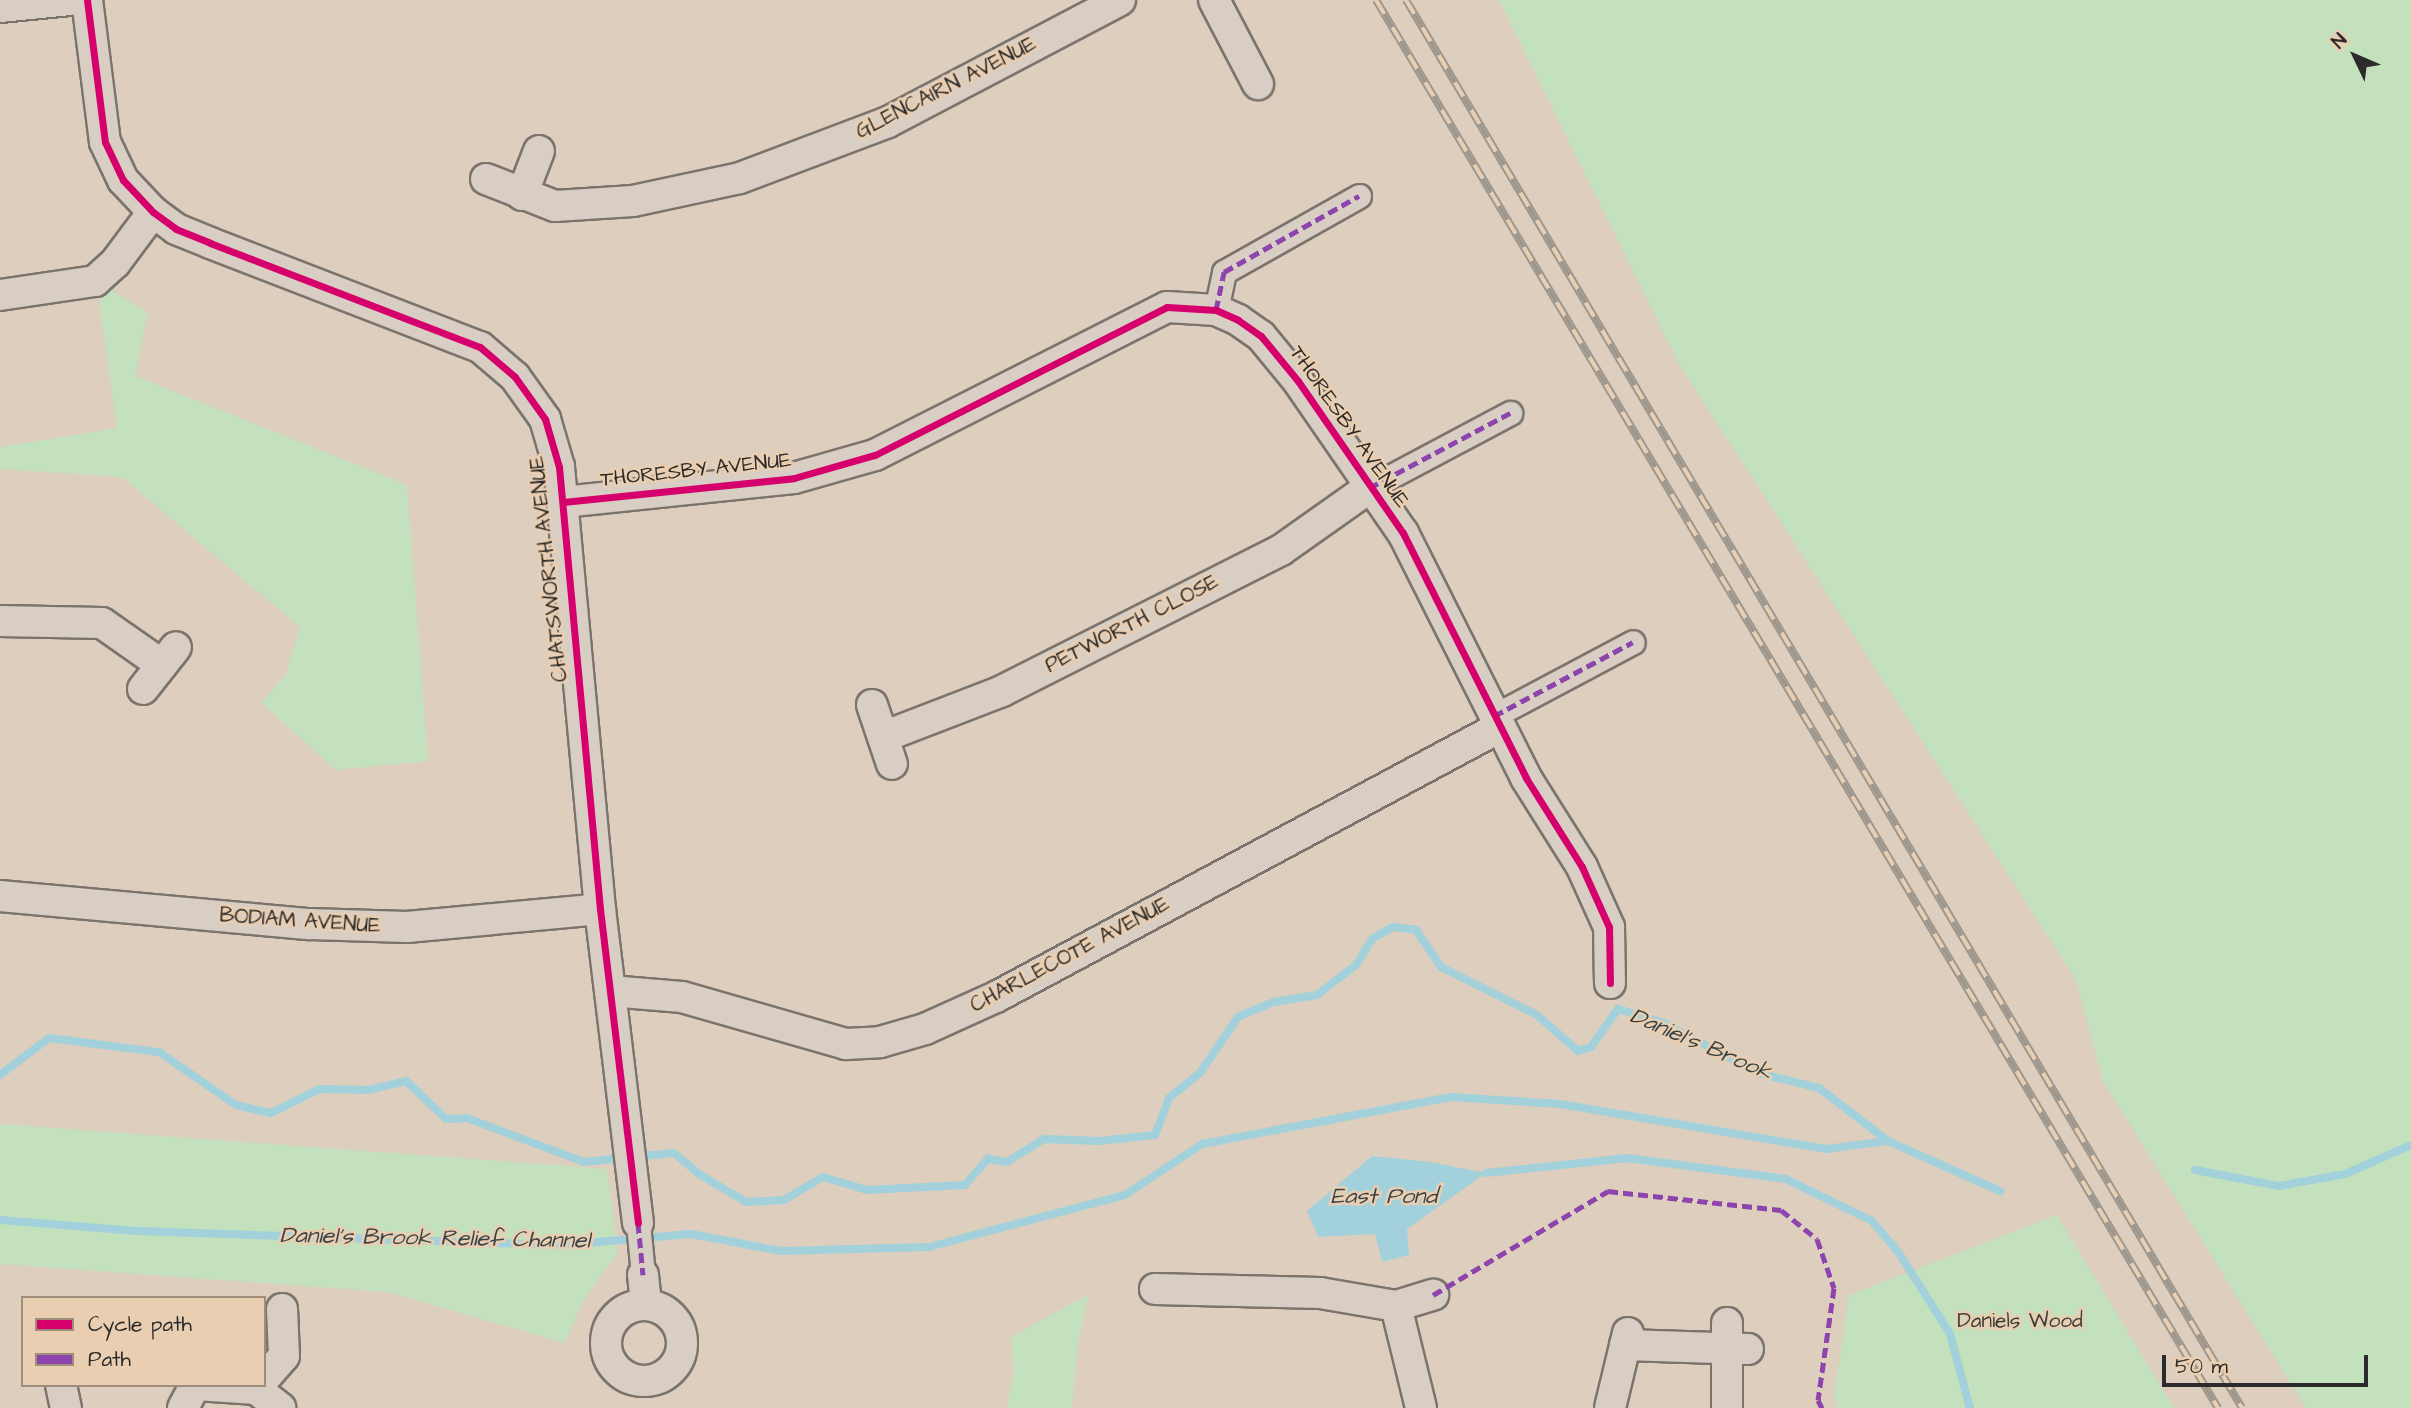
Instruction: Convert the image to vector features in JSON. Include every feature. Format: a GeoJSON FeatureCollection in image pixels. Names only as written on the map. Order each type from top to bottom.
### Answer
{"type":"FeatureCollection","features":[{"type":"Feature","properties":{"kind":"street"},"geometry":{"type":"LineString","coordinates":[[0,7],[70,0]]}},
{"type":"Feature","properties":{"kind":"street","name":"CHATSWORTH AVENUE"},"geometry":{"type":"LineString","coordinates":[[88,0],[105,142],[123,180],[153,212],[198,238],[480,347],[515,377],[545,419],[559,467],[563,502],[600,909],[631,1155],[646,1304]]}},
{"type":"Feature","properties":{"kind":"street","name":"GLENCAIRN AVENUE"},"geometry":{"type":"LineString","coordinates":[[486,179],[555,206],[633,201],[740,178],[887,122],[1120,0]]}},
{"type":"Feature","properties":{"kind":"street"},"geometry":{"type":"LineString","coordinates":[[1214,0],[1258,84]]}},
{"type":"Feature","properties":{"kind":"street"},"geometry":{"type":"LineString","coordinates":[[522,195],[539,151]]}},
{"type":"Feature","properties":{"kind":"street"},"geometry":{"type":"LineString","coordinates":[[1216,310],[1224,271],[1359,196]]}},
{"type":"Feature","properties":{"kind":"street"},"geometry":{"type":"LineString","coordinates":[[0,295],[94,281],[115,263],[153,212]]}},
{"type":"Feature","properties":{"kind":"street","name":"THORESBY AVENUE"},"geometry":{"type":"LineString","coordinates":[[563,502],[794,478],[875,455],[1167,307],[1216,310],[1261,336],[1298,381],[1369,488],[1403,533],[1526,778],[1583,867],[1609,927],[1611,982]]}},
{"type":"Feature","properties":{"kind":"street","name":"THORESBY AVENUE"},"geometry":{"type":"LineString","coordinates":[[1369,488],[1510,413]]}},
{"type":"Feature","properties":{"kind":"street","name":"PETWORTH CLOSE"},"geometry":{"type":"LineString","coordinates":[[872,705],[888,751],[1281,550],[1369,488]]}},
{"type":"Feature","properties":{"kind":"street"},"geometry":{"type":"LineString","coordinates":[[0,621],[102,623],[169,656],[143,689]]}},
{"type":"Feature","properties":{"kind":"street"},"geometry":{"type":"LineString","coordinates":[[1497,721],[1633,642]]}},
{"type":"Feature","properties":{"kind":"street","name":"CHARLECOTE AVENUE"},"geometry":{"type":"LineString","coordinates":[[610,991],[682,997],[846,1044],[880,1042],[925,1029],[996,997],[1497,721]]}},
{"type":"Feature","properties":{"kind":"street","name":"BODIAM AVENUE"},"geometry":{"type":"LineString","coordinates":[[0,896],[310,924],[407,927],[600,909]]}},
{"type":"Feature","properties":{"kind":"street"},"geometry":{"type":"LineString","coordinates":[[1155,1289],[1320,1293],[1396,1306],[1433,1295]]}},
{"type":"Feature","properties":{"kind":"street"},"geometry":{"type":"LineString","coordinates":[[646,1304],[676,1321],[682,1342],[676,1364],[646,1394],[614,1367],[606,1344],[607,1332],[621,1312],[646,1304]]}},
{"type":"Feature","properties":{"kind":"street"},"geometry":{"type":"LineString","coordinates":[[1396,1306],[1421,1408]]}},
{"type":"Feature","properties":{"kind":"street"},"geometry":{"type":"LineString","coordinates":[[266,1378],[284,1356],[282,1309]]}},
{"type":"Feature","properties":{"kind":"street"},"geometry":{"type":"LineString","coordinates":[[1610,1408],[1627,1339],[1733,1340],[1727,1408]]}},
{"type":"Feature","properties":{"kind":"street"},"geometry":{"type":"LineString","coordinates":[[61,1387],[66,1408]]}},
{"type":"Feature","properties":{"kind":"street"},"geometry":{"type":"LineString","coordinates":[[183,1408],[195,1387]]}},
{"type":"Feature","properties":{"kind":"street"},"geometry":{"type":"LineString","coordinates":[[262,1387],[279,1408]]}},
{"type":"Feature","properties":{"kind":"green space"},"geometry":{"type":"Polygon","coordinates":[[[1499,0],[2411,0],[2411,1408],[2306,1408],[2103,1081],[2076,980],[1679,364],[1499,0]]]}},
{"type":"Feature","properties":{"kind":"green space"},"geometry":{"type":"Polygon","coordinates":[[[107,288],[148,312],[135,376],[407,485],[428,761],[336,770],[261,702],[285,676],[300,627],[122,477],[0,469],[0,447],[117,428],[99,302],[107,288]]]}},
{"type":"Feature","properties":{"kind":"green space"},"geometry":{"type":"Polygon","coordinates":[[[0,1124],[607,1169],[618,1252],[582,1303],[565,1343],[388,1292],[0,1264],[0,1124]]]}},
{"type":"Feature","properties":{"kind":"green space","name":"Daniels Wood"},"geometry":{"type":"Polygon","coordinates":[[[2057,1215],[2174,1408],[1838,1408],[1834,1397],[1849,1295],[2057,1215]]]}},
{"type":"Feature","properties":{"kind":"green space"},"geometry":{"type":"Polygon","coordinates":[[[1089,1294],[1078,1343],[1072,1408],[1007,1408],[1014,1371],[1011,1337],[1089,1294]]]}},
{"type":"Feature","properties":{"kind":"water","name":"East Pond"},"geometry":{"type":"Polygon","coordinates":[[[1372,1156],[1430,1162],[1486,1173],[1407,1229],[1409,1255],[1382,1262],[1375,1234],[1318,1237],[1307,1211],[1372,1156]]]}},
{"type":"Feature","properties":{"kind":"waterway","name":"Daniel's Brook"},"geometry":{"type":"LineString","coordinates":[[0,1075],[49,1038],[159,1052],[236,1105],[271,1113],[319,1089],[368,1090],[406,1081],[446,1119],[467,1118],[584,1162],[674,1153],[699,1174],[746,1202],[784,1200],[823,1177],[867,1190],[965,1185],[988,1159],[1007,1162],[1044,1139],[1100,1141],[1155,1135],[1169,1098],[1200,1073],[1238,1017],[1274,1002],[1317,995],[1356,965],[1372,939],[1393,927],[1416,930],[1441,967],[1537,1015],[1578,1051],[1591,1047],[1618,1009],[1664,1023],[1758,1073],[1819,1088],[1888,1141],[2000,1191]]}},
{"type":"Feature","properties":{"kind":"waterway","name":"Daniel's Brook Relief Channel"},"geometry":{"type":"LineString","coordinates":[[0,1220],[136,1231],[562,1245],[691,1234],[780,1251],[929,1247],[1125,1195],[1202,1144],[1451,1097],[1560,1104],[1826,1149],[1888,1141]]}},
{"type":"Feature","properties":{"kind":"waterway","name":"Daniel's Brook"},"geometry":{"type":"LineString","coordinates":[[2195,1170],[2279,1186],[2345,1174],[2411,1145]]}},
{"type":"Feature","properties":{"kind":"waterway"},"geometry":{"type":"LineString","coordinates":[[1486,1173],[1627,1158],[1786,1179],[1872,1221],[1899,1253],[1950,1334],[1970,1408]]}},
{"type":"Feature","properties":{"kind":"railway"},"geometry":{"type":"LineString","coordinates":[[1376,0],[2218,1408]]}},
{"type":"Feature","properties":{"kind":"railway"},"geometry":{"type":"LineString","coordinates":[[1406,0],[2242,1408]]}},
{"type":"Feature","properties":{"kind":"marked path"},"geometry":{"type":"LineString","coordinates":[[1216,310],[1224,272],[1359,196]]}},
{"type":"Feature","properties":{"kind":"marked path"},"geometry":{"type":"LineString","coordinates":[[1369,488],[1510,413]]}},
{"type":"Feature","properties":{"kind":"marked path"},"geometry":{"type":"LineString","coordinates":[[1494,716],[1633,642]]}},
{"type":"Feature","properties":{"kind":"marked path"},"geometry":{"type":"LineString","coordinates":[[1433,1295],[1608,1191],[1781,1210],[1817,1239],[1834,1288],[1818,1400],[1822,1408]]}},
{"type":"Feature","properties":{"kind":"marked path"},"geometry":{"type":"LineString","coordinates":[[638,1223],[643,1275]]}},
{"type":"Feature","properties":{"kind":"cycle path"},"geometry":{"type":"LineString","coordinates":[[87,0],[105,142],[123,180],[153,212],[176,229],[480,347],[515,377],[545,419],[559,467],[600,909],[638,1223]]}},
{"type":"Feature","properties":{"kind":"cycle path"},"geometry":{"type":"LineString","coordinates":[[563,502],[794,478],[875,455],[1167,307],[1216,310],[1238,320],[1261,336],[1298,381],[1403,533],[1526,778],[1582,867],[1609,927],[1610,983]]}}]}
